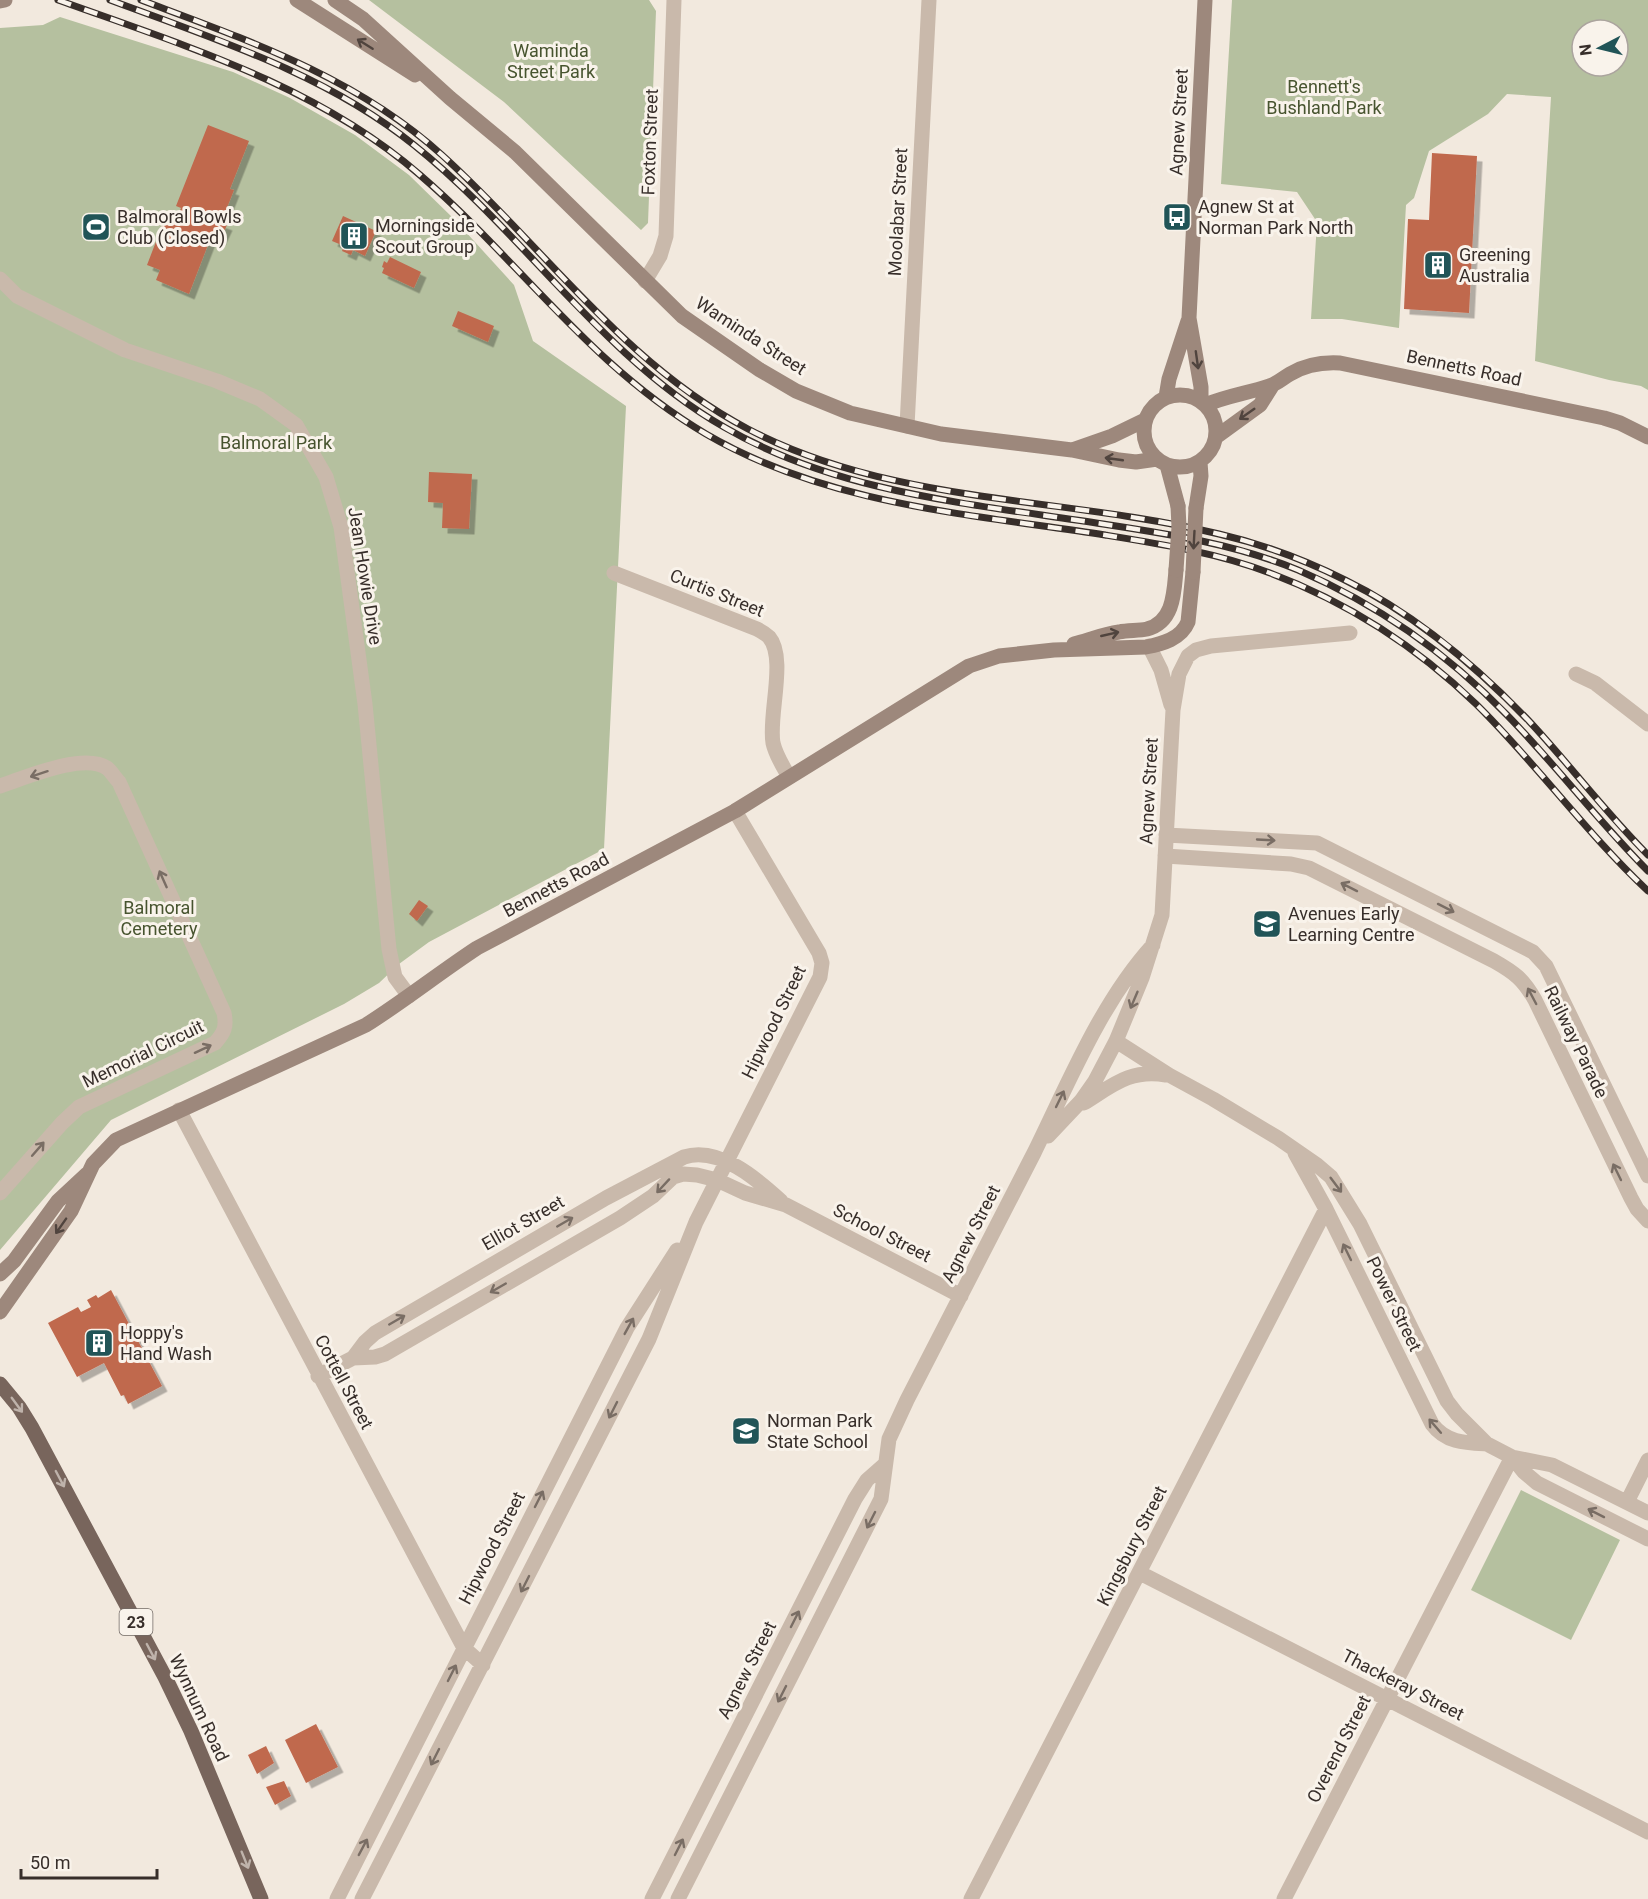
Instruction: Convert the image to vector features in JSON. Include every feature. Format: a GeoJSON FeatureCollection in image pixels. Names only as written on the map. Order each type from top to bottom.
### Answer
{"type":"FeatureCollection","features":[{"type":"Feature","properties":{"kind":"main road"},"geometry":{"type":"LineString","coordinates":[[0,1],[5,0]]}},
{"type":"Feature","properties":{"kind":"main road","name":"Waminda Street"},"geometry":{"type":"LineString","coordinates":[[297,0],[450,98]]}},
{"type":"Feature","properties":{"kind":"main road","name":"Waminda Street"},"geometry":{"type":"LineString","coordinates":[[335,0],[363,19],[450,98],[515,152],[682,316],[723,346],[796,391],[850,413],[941,434],[1072,450],[1129,461],[1162,462]]}},
{"type":"Feature","properties":{"kind":"main road","name":"Agnew Street"},"geometry":{"type":"LineString","coordinates":[[1203,403],[1189,318],[1205,0]]}},
{"type":"Feature","properties":{"kind":"main road","name":"Agnew Street"},"geometry":{"type":"LineString","coordinates":[[1166,397],[1169,379],[1189,318]]}},
{"type":"Feature","properties":{"kind":"main road","name":"Bennetts Road"},"geometry":{"type":"LineString","coordinates":[[1203,403],[1272,386],[1303,368],[1323,363],[1340,363],[1604,418],[1648,436]]}},
{"type":"Feature","properties":{"kind":"main road","name":"Bennetts Road"},"geometry":{"type":"LineString","coordinates":[[1216,436],[1260,405],[1272,386]]}},
{"type":"Feature","properties":{"kind":"main road"},"geometry":{"type":"LineString","coordinates":[[1178,394],[1190,396],[1203,403],[1212,414],[1216,425],[1216,436],[1208,455],[1189,467],[1178,468],[1162,462],[1145,441],[1145,420],[1150,411],[1166,397],[1178,394]]}},
{"type":"Feature","properties":{"kind":"main road","name":"Waminda Street"},"geometry":{"type":"LineString","coordinates":[[1072,450],[1112,436],[1145,420]]}},
{"type":"Feature","properties":{"kind":"main road","name":"Bennetts Road"},"geometry":{"type":"LineString","coordinates":[[1053,650],[1107,634],[1154,626],[1166,615],[1172,603],[1179,527],[1178,506],[1162,462]]}},
{"type":"Feature","properties":{"kind":"main road","name":"Bennetts Road"},"geometry":{"type":"LineString","coordinates":[[0,1274],[14,1261],[58,1201],[87,1174],[105,1149],[116,1140],[358,1029],[477,948],[735,811],[969,666],[999,656],[1053,650],[1149,646],[1179,635],[1185,628],[1190,614],[1196,508],[1201,476],[1200,462]]}},
{"type":"Feature","properties":{"kind":"main road","name":"Bennetts Road"},"geometry":{"type":"LineString","coordinates":[[0,1312],[75,1205],[87,1174]]}},
{"type":"Feature","properties":{"kind":"main road","name":"Wynnum Road"},"geometry":{"type":"LineString","coordinates":[[0,1384],[19,1407],[32,1428],[165,1677],[213,1782],[261,1899]]}},
{"type":"Feature","properties":{"kind":"street","name":"Foxton Street"},"geometry":{"type":"LineString","coordinates":[[645,281],[660,256],[666,236],[674,0]]}},
{"type":"Feature","properties":{"kind":"street","name":"Moolabar Street"},"geometry":{"type":"LineString","coordinates":[[907,426],[928,0]]}},
{"type":"Feature","properties":{"kind":"street","name":"Jean Howie Drive"},"geometry":{"type":"LineString","coordinates":[[0,279],[17,296],[124,350],[217,381],[260,399],[296,425],[326,477],[341,527],[365,704],[389,949],[395,976],[409,996]]}},
{"type":"Feature","properties":{"kind":"street","name":"Curtis Street"},"geometry":{"type":"LineString","coordinates":[[614,573],[758,629],[769,636],[775,648],[777,663],[773,742],[779,761],[789,777]]}},
{"type":"Feature","properties":{"kind":"street","name":"Agnew Street"},"geometry":{"type":"LineString","coordinates":[[1034,1152],[1089,1091],[1116,1041],[1136,995],[1162,919],[1173,710],[1180,671],[1188,656],[1193,652],[1215,646],[1350,633]]}},
{"type":"Feature","properties":{"kind":"street","name":"Agnew Street"},"geometry":{"type":"LineString","coordinates":[[1149,646],[1161,670],[1173,710]]}},
{"type":"Feature","properties":{"kind":"street"},"geometry":{"type":"LineString","coordinates":[[1576,674],[1595,684],[1648,724]]}},
{"type":"Feature","properties":{"kind":"street","name":"Memorial Circuit"},"geometry":{"type":"LineString","coordinates":[[0,786],[66,765],[92,762],[107,768],[119,783],[224,1013],[226,1022],[224,1033],[215,1043],[79,1107],[0,1193]]}},
{"type":"Feature","properties":{"kind":"street","name":"Hipwood Street"},"geometry":{"type":"LineString","coordinates":[[362,1899],[649,1339],[696,1222],[818,981],[822,966],[821,957],[735,811]]}},
{"type":"Feature","properties":{"kind":"street","name":"Railway Parade"},"geometry":{"type":"LineString","coordinates":[[1166,835],[1308,842],[1323,845],[1537,955],[1546,966],[1648,1176]]}},
{"type":"Feature","properties":{"kind":"street"},"geometry":{"type":"LineString","coordinates":[[1222,860],[1225,838]]}},
{"type":"Feature","properties":{"kind":"street","name":"Railway Parade"},"geometry":{"type":"LineString","coordinates":[[1165,856],[1291,864],[1309,868],[1494,961],[1521,978],[1535,1000],[1621,1179],[1637,1209],[1648,1221]]}},
{"type":"Feature","properties":{"kind":"street","name":"Agnew Street"},"geometry":{"type":"LineString","coordinates":[[678,1899],[881,1499],[885,1481],[884,1465],[890,1436],[1061,1096],[1118,989],[1132,968],[1153,945]]}},
{"type":"Feature","properties":{"kind":"street","name":"Power Street"},"geometry":{"type":"LineString","coordinates":[[1116,1041],[1169,1076],[1214,1099],[1291,1147],[1328,1174],[1366,1235],[1447,1401],[1456,1414],[1487,1444],[1512,1457],[1547,1463],[1648,1514]]}},
{"type":"Feature","properties":{"kind":"street","name":"Power Street"},"geometry":{"type":"LineString","coordinates":[[1068,1114],[1114,1084],[1132,1076],[1147,1073],[1169,1076]]}},
{"type":"Feature","properties":{"kind":"street","name":"Cottell Street"},"geometry":{"type":"LineString","coordinates":[[179,1110],[464,1648],[483,1665]]}},
{"type":"Feature","properties":{"kind":"street","name":"Power Street"},"geometry":{"type":"LineString","coordinates":[[1291,1147],[1326,1209],[1434,1428],[1456,1442],[1487,1444]]}},
{"type":"Feature","properties":{"kind":"street","name":"Elliot Street"},"geometry":{"type":"LineString","coordinates":[[353,1358],[364,1341],[375,1333],[653,1172],[679,1159],[697,1154],[708,1154],[726,1163]]}},
{"type":"Feature","properties":{"kind":"street","name":"School Street"},"geometry":{"type":"LineString","coordinates":[[726,1163],[754,1178],[786,1205]]}},
{"type":"Feature","properties":{"kind":"street","name":"Elliot Street"},"geometry":{"type":"LineString","coordinates":[[318,1376],[353,1358],[375,1357],[385,1353],[620,1218],[653,1196],[673,1177],[691,1174],[717,1180]]}},
{"type":"Feature","properties":{"kind":"street","name":"School Street"},"geometry":{"type":"LineString","coordinates":[[717,1180],[745,1193],[786,1205],[961,1296]]}},
{"type":"Feature","properties":{"kind":"street","name":"Kingsbury Street"},"geometry":{"type":"LineString","coordinates":[[971,1899],[1326,1209]]}},
{"type":"Feature","properties":{"kind":"street","name":"Hipwood Street"},"geometry":{"type":"LineString","coordinates":[[337,1899],[627,1328],[696,1222]]}},
{"type":"Feature","properties":{"kind":"street","name":"Power Street"},"geometry":{"type":"LineString","coordinates":[[1512,1457],[1537,1483],[1648,1539]]}},
{"type":"Feature","properties":{"kind":"street","name":"Overend Street"},"geometry":{"type":"LineString","coordinates":[[1284,1899],[1512,1457]]}},
{"type":"Feature","properties":{"kind":"street"},"geometry":{"type":"LineString","coordinates":[[1627,1502],[1648,1460]]}},
{"type":"Feature","properties":{"kind":"street","name":"Agnew Street"},"geometry":{"type":"LineString","coordinates":[[652,1899],[855,1499],[867,1480],[884,1465]]}},
{"type":"Feature","properties":{"kind":"street","name":"Thackeray Street"},"geometry":{"type":"LineString","coordinates":[[1140,1573],[1648,1832]]}},
{"type":"Feature","properties":{"kind":"green space","name":"Waminda Street Park"},"geometry":{"type":"Polygon","coordinates":[[[369,0],[649,0],[656,11],[648,223],[641,230],[504,102],[369,0]]]}},
{"type":"Feature","properties":{"kind":"green space","name":"Bennett's Bushland Park"},"geometry":{"type":"Polygon","coordinates":[[[1232,0],[1648,0],[1648,390],[1641,386],[1535,361],[1551,97],[1507,94],[1488,114],[1429,151],[1414,198],[1406,205],[1399,328],[1342,319],[1311,319],[1317,222],[1297,192],[1221,184],[1232,0]]]}},
{"type":"Feature","properties":{"kind":"green space","name":"Balmoral Park"},"geometry":{"type":"Polygon","coordinates":[[[60,17],[233,72],[290,98],[355,135],[409,175],[454,219],[514,285],[533,341],[626,406],[604,849],[429,942],[399,964],[379,983],[344,1004],[111,1120],[0,1250],[0,28],[43,25],[60,17]]]}},
{"type":"Feature","properties":{"kind":"green space"},"geometry":{"type":"Polygon","coordinates":[[[1521,1490],[1620,1540],[1571,1640],[1471,1590],[1521,1490]]]}},
{"type":"Feature","properties":{"kind":"building"},"geometry":{"type":"Polygon","coordinates":[[[208,125],[249,141],[230,189],[234,190],[223,218],[219,217],[218,222],[227,225],[220,240],[211,237],[189,294],[156,280],[160,270],[147,265],[167,213],[177,217],[181,208],[176,206],[208,125]]]}},
{"type":"Feature","properties":{"kind":"building","name":"Greening Australia"},"geometry":{"type":"Polygon","coordinates":[[[1432,153],[1477,156],[1469,313],[1404,309],[1408,219],[1429,220],[1432,153]]]}},
{"type":"Feature","properties":{"kind":"building","name":"Morningside Scout Group"},"geometry":{"type":"Polygon","coordinates":[[[343,216],[376,231],[365,256],[353,250],[351,255],[342,251],[344,246],[332,241],[343,216]]]}},
{"type":"Feature","properties":{"kind":"building"},"geometry":{"type":"Polygon","coordinates":[[[390,257],[421,272],[414,288],[382,273],[384,261],[387,263],[390,257]]]}},
{"type":"Feature","properties":{"kind":"building"},"geometry":{"type":"Polygon","coordinates":[[[458,311],[494,326],[488,342],[452,326],[458,311]]]}},
{"type":"Feature","properties":{"kind":"building"},"geometry":{"type":"Polygon","coordinates":[[[429,472],[472,474],[469,529],[442,528],[443,503],[428,502],[429,472]]]}},
{"type":"Feature","properties":{"kind":"building"},"geometry":{"type":"Polygon","coordinates":[[[419,900],[428,906],[417,921],[409,914],[419,900]]]}},
{"type":"Feature","properties":{"kind":"building","name":"Hoppy's Hand Wash"},"geometry":{"type":"Polygon","coordinates":[[[111,1290],[162,1386],[128,1404],[124,1395],[121,1396],[104,1363],[77,1377],[48,1323],[78,1307],[81,1312],[91,1307],[87,1300],[96,1295],[98,1298],[111,1290]]]}},
{"type":"Feature","properties":{"kind":"building"},"geometry":{"type":"Polygon","coordinates":[[[316,1724],[338,1767],[306,1783],[285,1740],[316,1724]]]}},
{"type":"Feature","properties":{"kind":"building"},"geometry":{"type":"Polygon","coordinates":[[[266,1746],[274,1763],[257,1774],[248,1755],[266,1746]]]}},
{"type":"Feature","properties":{"kind":"building"},"geometry":{"type":"Polygon","coordinates":[[[284,1781],[291,1796],[275,1805],[266,1787],[284,1781]]]}},
{"type":"Feature","properties":{"kind":"railway"},"geometry":{"type":"LineString","coordinates":[[58,0],[248,71],[338,116],[380,144],[420,175],[491,242],[557,311],[626,377],[665,407],[706,434],[753,458],[801,477],[850,492],[900,503],[951,513],[1126,538],[1210,555],[1270,573],[1353,612],[1405,645],[1476,704],[1603,846],[1648,891]]}},
{"type":"Feature","properties":{"kind":"railway"},"geometry":{"type":"LineString","coordinates":[[110,0],[268,60],[307,78],[380,120],[454,179],[601,330],[639,365],[680,398],[724,427],[768,450],[814,468],[908,493],[1152,532],[1250,553],[1298,570],[1356,598],[1410,632],[1484,692],[1525,734],[1648,871]]}},
{"type":"Feature","properties":{"kind":"railway"},"geometry":{"type":"LineString","coordinates":[[141,0],[299,63],[337,82],[409,128],[442,155],[587,302],[662,372],[703,402],[748,429],[803,454],[861,472],[919,486],[1100,512],[1235,538],[1299,559],[1396,608],[1466,661],[1529,721],[1617,823],[1648,855]]}},
{"type":"Feature","properties":{"kind":"place","name":"Agnew St at Norman Park North"},"geometry":{"type":"Point","coordinates":[1177,217]}},
{"type":"Feature","properties":{"kind":"place","name":"Balmoral Bowls Club (Closed)"},"geometry":{"type":"Point","coordinates":[96,227]}},
{"type":"Feature","properties":{"kind":"place","name":"Morningside Scout Group"},"geometry":{"type":"Point","coordinates":[354,236]}},
{"type":"Feature","properties":{"kind":"place","name":"Greening Australia"},"geometry":{"type":"Point","coordinates":[1438,265]}},
{"type":"Feature","properties":{"kind":"place","name":"Avenues Early Learning Centre"},"geometry":{"type":"Point","coordinates":[1267,924]}},
{"type":"Feature","properties":{"kind":"place","name":"Hoppy's Hand Wash"},"geometry":{"type":"Point","coordinates":[99,1343]}},
{"type":"Feature","properties":{"kind":"place","name":"Norman Park State School"},"geometry":{"type":"Point","coordinates":[746,1431]}},
{"type":"Feature","properties":{"kind":"park label","name":"Balmoral Cemetery"},"geometry":{"type":"Point","coordinates":[159,918]}}]}
